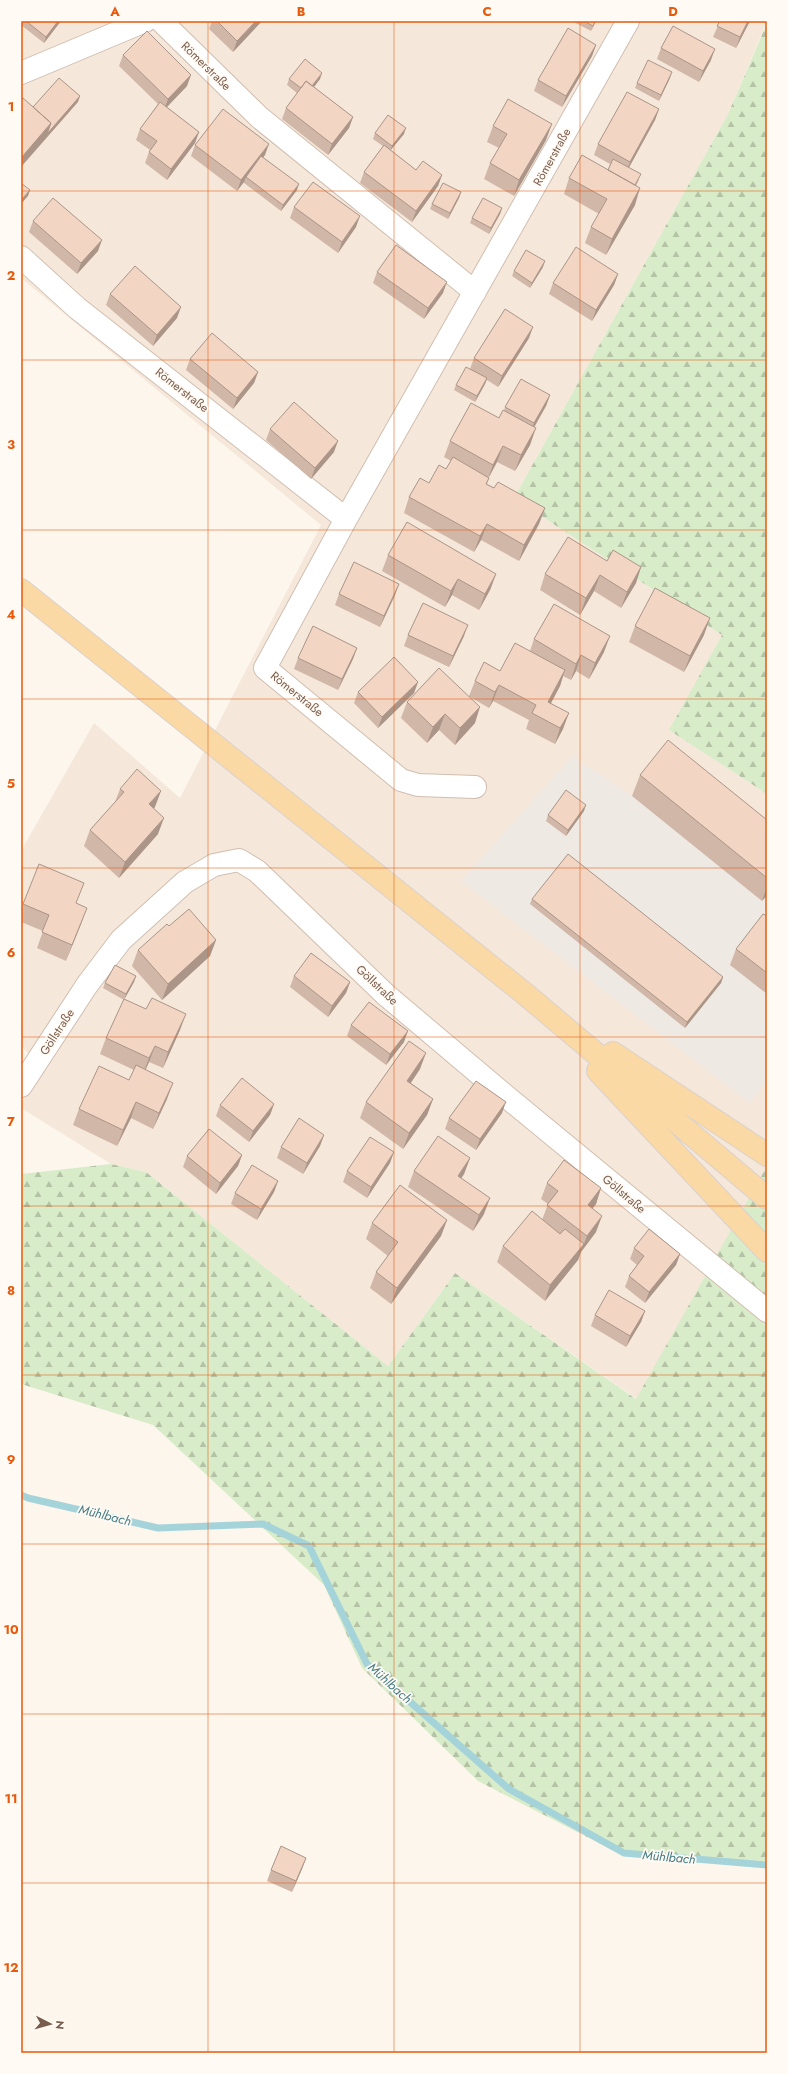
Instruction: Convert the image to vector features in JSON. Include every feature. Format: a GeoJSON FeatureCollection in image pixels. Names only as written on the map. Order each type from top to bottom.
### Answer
{"type":"FeatureCollection","features":[{"type":"Feature","properties":{"kind":"main road"},"geometry":{"type":"LineString","coordinates":[[21,590],[524,993],[767,1198]]}},
{"type":"Feature","properties":{"kind":"main road"},"geometry":{"type":"LineString","coordinates":[[524,993],[767,1155]]}},
{"type":"Feature","properties":{"kind":"main road"},"geometry":{"type":"LineString","coordinates":[[524,993],[767,1251]]}},
{"type":"Feature","properties":{"kind":"street"},"geometry":{"type":"LineString","coordinates":[[21,73],[145,21]]}},
{"type":"Feature","properties":{"kind":"street","name":"Römerstraße"},"geometry":{"type":"LineString","coordinates":[[161,21],[259,117],[475,292]]}},
{"type":"Feature","properties":{"kind":"street","name":"Römerstraße"},"geometry":{"type":"LineString","coordinates":[[475,787],[418,785],[401,780],[265,668],[346,519],[628,21]]}},
{"type":"Feature","properties":{"kind":"street","name":"Römerstraße"},"geometry":{"type":"LineString","coordinates":[[21,257],[77,308],[346,519]]}},
{"type":"Feature","properties":{"kind":"street","name":"Göllstraße"},"geometry":{"type":"LineString","coordinates":[[21,1086],[87,985],[121,940],[185,882],[214,865],[239,860],[257,871],[386,995],[514,1103],[767,1311]]}},
{"type":"Feature","properties":{"kind":"shaded area"},"geometry":{"type":"Polygon","coordinates":[[[21,21],[767,21],[728,114],[514,498],[722,635],[670,730],[767,794],[767,1166],[637,1399],[455,1273],[388,1366],[146,1172],[111,1164],[21,1108],[21,1103],[44,1069],[21,1046],[21,851],[94,723],[180,798],[321,525],[21,278],[21,21]]]}},
{"type":"Feature","properties":{"kind":"shaded area"},"geometry":{"type":"Polygon","coordinates":[[[572,756],[632,796],[661,760],[767,846],[767,911],[761,919],[767,924],[767,1080],[750,1103],[461,881],[572,756]]]}},
{"type":"Feature","properties":{"kind":"green space"},"geometry":{"type":"Polygon","coordinates":[[[767,23],[767,794],[669,730],[722,635],[514,498],[728,114],[767,23]]]}},
{"type":"Feature","properties":{"kind":"green space"},"geometry":{"type":"Polygon","coordinates":[[[111,1164],[146,1172],[388,1366],[455,1273],[636,1399],[767,1166],[767,1861],[624,1856],[478,1781],[362,1668],[324,1585],[153,1425],[21,1384],[21,1174],[111,1164]]]}},
{"type":"Feature","properties":{"kind":"building"},"geometry":{"type":"Polygon","coordinates":[[[26,21],[58,21],[46,37],[26,21]]]}},
{"type":"Feature","properties":{"kind":"building"},"geometry":{"type":"Polygon","coordinates":[[[217,21],[256,21],[237,41],[217,21]]]}},
{"type":"Feature","properties":{"kind":"building"},"geometry":{"type":"Polygon","coordinates":[[[584,21],[595,21],[593,26],[584,21]]]}},
{"type":"Feature","properties":{"kind":"building"},"geometry":{"type":"Polygon","coordinates":[[[720,21],[748,21],[740,37],[717,26],[720,21]]]}},
{"type":"Feature","properties":{"kind":"building"},"geometry":{"type":"Polygon","coordinates":[[[673,26],[715,49],[703,71],[661,48],[673,26]]]}},
{"type":"Feature","properties":{"kind":"building"},"geometry":{"type":"Polygon","coordinates":[[[568,28],[596,45],[566,96],[538,80],[568,28]]]}},
{"type":"Feature","properties":{"kind":"building"},"geometry":{"type":"Polygon","coordinates":[[[147,31],[191,75],[168,99],[123,55],[147,31]]]}},
{"type":"Feature","properties":{"kind":"building"},"geometry":{"type":"Polygon","coordinates":[[[305,59],[322,73],[312,86],[306,81],[301,88],[289,79],[305,59]]]}},
{"type":"Feature","properties":{"kind":"building"},"geometry":{"type":"Polygon","coordinates":[[[648,60],[672,72],[661,95],[637,83],[648,60]]]}},
{"type":"Feature","properties":{"kind":"building"},"geometry":{"type":"Polygon","coordinates":[[[59,78],[80,96],[47,134],[51,123],[33,107],[59,78]]]}},
{"type":"Feature","properties":{"kind":"building"},"geometry":{"type":"Polygon","coordinates":[[[306,81],[353,117],[332,144],[286,108],[306,81]]]}},
{"type":"Feature","properties":{"kind":"building"},"geometry":{"type":"Polygon","coordinates":[[[627,92],[659,109],[630,162],[598,144],[627,92]]]}},
{"type":"Feature","properties":{"kind":"building"},"geometry":{"type":"Polygon","coordinates":[[[23,98],[51,123],[21,158],[21,100],[23,98]]]}},
{"type":"Feature","properties":{"kind":"building"},"geometry":{"type":"Polygon","coordinates":[[[508,99],[552,124],[519,180],[490,163],[507,134],[493,126],[508,99]]]}},
{"type":"Feature","properties":{"kind":"building"},"geometry":{"type":"Polygon","coordinates":[[[160,102],[199,132],[171,169],[149,152],[157,141],[140,129],[160,102]]]}},
{"type":"Feature","properties":{"kind":"building"},"geometry":{"type":"Polygon","coordinates":[[[223,109],[269,144],[241,180],[195,145],[223,109]]]}},
{"type":"Feature","properties":{"kind":"building"},"geometry":{"type":"Polygon","coordinates":[[[388,115],[406,128],[392,146],[375,133],[388,115]]]}},
{"type":"Feature","properties":{"kind":"building"},"geometry":{"type":"Polygon","coordinates":[[[384,145],[416,170],[423,161],[442,175],[416,211],[364,172],[384,145]]]}},
{"type":"Feature","properties":{"kind":"building"},"geometry":{"type":"Polygon","coordinates":[[[582,155],[640,188],[612,239],[591,227],[607,199],[569,178],[582,155]]]}},
{"type":"Feature","properties":{"kind":"building"},"geometry":{"type":"Polygon","coordinates":[[[261,156],[299,184],[283,205],[246,177],[261,156]]]}},
{"type":"Feature","properties":{"kind":"building"},"geometry":{"type":"Polygon","coordinates":[[[613,159],[641,174],[635,185],[608,170],[613,159]]]}},
{"type":"Feature","properties":{"kind":"building"},"geometry":{"type":"Polygon","coordinates":[[[313,182],[360,216],[342,242],[294,207],[313,182]]]}},
{"type":"Feature","properties":{"kind":"building"},"geometry":{"type":"Polygon","coordinates":[[[21,183],[30,190],[21,200],[21,183]]]}},
{"type":"Feature","properties":{"kind":"building"},"geometry":{"type":"Polygon","coordinates":[[[443,183],[461,192],[450,213],[432,204],[443,183]]]}},
{"type":"Feature","properties":{"kind":"building"},"geometry":{"type":"Polygon","coordinates":[[[53,198],[102,240],[81,263],[33,221],[53,198]]]}},
{"type":"Feature","properties":{"kind":"building"},"geometry":{"type":"Polygon","coordinates":[[[483,198],[502,208],[491,228],[472,218],[483,198]]]}},
{"type":"Feature","properties":{"kind":"building"},"geometry":{"type":"Polygon","coordinates":[[[396,245],[447,282],[428,308],[377,272],[396,245]]]}},
{"type":"Feature","properties":{"kind":"building"},"geometry":{"type":"Polygon","coordinates":[[[576,247],[618,274],[596,310],[553,283],[576,247]]]}},
{"type":"Feature","properties":{"kind":"building"},"geometry":{"type":"Polygon","coordinates":[[[526,250],[545,261],[532,283],[514,271],[526,250]]]}},
{"type":"Feature","properties":{"kind":"building"},"geometry":{"type":"Polygon","coordinates":[[[135,266],[181,307],[157,335],[110,294],[135,266]]]}},
{"type":"Feature","properties":{"kind":"building"},"geometry":{"type":"Polygon","coordinates":[[[505,309],[533,327],[502,376],[474,358],[505,309]]]}},
{"type":"Feature","properties":{"kind":"building"},"geometry":{"type":"Polygon","coordinates":[[[212,333],[258,372],[237,398],[190,359],[212,333]]]}},
{"type":"Feature","properties":{"kind":"building"},"geometry":{"type":"Polygon","coordinates":[[[466,367],[487,378],[477,396],[456,385],[466,367]]]}},
{"type":"Feature","properties":{"kind":"building"},"geometry":{"type":"Polygon","coordinates":[[[521,379],[550,395],[534,423],[505,407],[521,379]]]}},
{"type":"Feature","properties":{"kind":"building"},"geometry":{"type":"Polygon","coordinates":[[[294,402],[338,441],[315,468],[270,429],[294,402]]]}},
{"type":"Feature","properties":{"kind":"building"},"geometry":{"type":"Polygon","coordinates":[[[471,403],[499,418],[503,410],[536,428],[521,455],[503,446],[493,465],[450,441],[471,403]]]}},
{"type":"Feature","properties":{"kind":"building"},"geometry":{"type":"Polygon","coordinates":[[[453,457],[489,478],[486,484],[494,488],[498,482],[545,508],[524,545],[487,524],[480,536],[409,497],[420,478],[429,483],[439,465],[446,469],[453,457]]]}},
{"type":"Feature","properties":{"kind":"building"},"geometry":{"type":"Polygon","coordinates":[[[407,522],[496,574],[485,594],[458,579],[451,591],[388,555],[407,522]]]}},
{"type":"Feature","properties":{"kind":"building"},"geometry":{"type":"Polygon","coordinates":[[[568,537],[607,561],[613,550],[641,567],[627,592],[600,575],[586,598],[545,574],[568,537]]]}},
{"type":"Feature","properties":{"kind":"building"},"geometry":{"type":"Polygon","coordinates":[[[354,562],[399,584],[384,616],[339,594],[354,562]]]}},
{"type":"Feature","properties":{"kind":"building"},"geometry":{"type":"Polygon","coordinates":[[[655,588],[710,618],[690,656],[635,626],[655,588]]]}},
{"type":"Feature","properties":{"kind":"building"},"geometry":{"type":"Polygon","coordinates":[[[423,603],[468,625],[453,656],[408,635],[423,603]]]}},
{"type":"Feature","properties":{"kind":"building"},"geometry":{"type":"Polygon","coordinates":[[[554,604],[610,636],[595,663],[581,655],[576,664],[534,639],[554,604]]]}},
{"type":"Feature","properties":{"kind":"building"},"geometry":{"type":"Polygon","coordinates":[[[313,626],[357,648],[342,679],[298,658],[313,626]]]}},
{"type":"Feature","properties":{"kind":"building"},"geometry":{"type":"Polygon","coordinates":[[[515,643],[565,670],[548,702],[569,713],[560,728],[532,713],[536,705],[499,685],[495,692],[475,681],[484,662],[500,671],[515,643]]]}},
{"type":"Feature","properties":{"kind":"building"},"geometry":{"type":"Polygon","coordinates":[[[394,657],[418,682],[382,717],[358,692],[394,657]]]}},
{"type":"Feature","properties":{"kind":"building"},"geometry":{"type":"Polygon","coordinates":[[[439,668],[480,707],[460,728],[445,714],[433,727],[407,702],[439,668]]]}},
{"type":"Feature","properties":{"kind":"building"},"geometry":{"type":"Polygon","coordinates":[[[668,740],[767,820],[767,878],[640,775],[668,740]]]}},
{"type":"Feature","properties":{"kind":"building"},"geometry":{"type":"Polygon","coordinates":[[[137,769],[161,791],[149,804],[164,818],[125,862],[90,830],[124,792],[120,789],[137,769]]]}},
{"type":"Feature","properties":{"kind":"building"},"geometry":{"type":"Polygon","coordinates":[[[566,790],[586,805],[568,830],[548,815],[566,790]]]}},
{"type":"Feature","properties":{"kind":"building"},"geometry":{"type":"Polygon","coordinates":[[[568,854],[723,977],[687,1022],[532,899],[568,854]]]}},
{"type":"Feature","properties":{"kind":"building"},"geometry":{"type":"Polygon","coordinates":[[[39,864],[84,883],[76,903],[87,908],[72,945],[42,932],[49,915],[23,904],[39,864]]]}},
{"type":"Feature","properties":{"kind":"building"},"geometry":{"type":"Polygon","coordinates":[[[189,909],[216,940],[168,984],[138,950],[167,924],[169,926],[189,909]]]}},
{"type":"Feature","properties":{"kind":"building"},"geometry":{"type":"Polygon","coordinates":[[[763,914],[767,916],[767,973],[736,949],[763,914]]]}},
{"type":"Feature","properties":{"kind":"building"},"geometry":{"type":"Polygon","coordinates":[[[311,953],[350,982],[332,1006],[294,976],[311,953]]]}},
{"type":"Feature","properties":{"kind":"building"},"geometry":{"type":"Polygon","coordinates":[[[115,965],[136,976],[126,994],[105,983],[115,965]]]}},
{"type":"Feature","properties":{"kind":"building"},"geometry":{"type":"Polygon","coordinates":[[[152,998],[186,1014],[168,1052],[155,1046],[149,1058],[106,1038],[124,999],[146,1009],[152,998]]]}},
{"type":"Feature","properties":{"kind":"building"},"geometry":{"type":"Polygon","coordinates":[[[369,1002],[408,1031],[390,1054],[351,1025],[369,1002]]]}},
{"type":"Feature","properties":{"kind":"building"},"geometry":{"type":"Polygon","coordinates":[[[409,1041],[426,1053],[407,1081],[433,1099],[409,1133],[366,1102],[409,1041]]]}},
{"type":"Feature","properties":{"kind":"building"},"geometry":{"type":"Polygon","coordinates":[[[136,1065],[173,1083],[159,1113],[136,1102],[123,1130],[79,1109],[99,1066],[129,1080],[136,1065]]]}},
{"type":"Feature","properties":{"kind":"building"},"geometry":{"type":"Polygon","coordinates":[[[242,1078],[274,1104],[253,1131],[220,1105],[242,1078]]]}},
{"type":"Feature","properties":{"kind":"building"},"geometry":{"type":"Polygon","coordinates":[[[476,1081],[506,1102],[480,1139],[449,1118],[476,1081]]]}},
{"type":"Feature","properties":{"kind":"building"},"geometry":{"type":"Polygon","coordinates":[[[299,1118],[324,1135],[307,1163],[281,1147],[299,1118]]]}},
{"type":"Feature","properties":{"kind":"building"},"geometry":{"type":"Polygon","coordinates":[[[209,1129],[242,1155],[220,1183],[187,1156],[209,1129]]]}},
{"type":"Feature","properties":{"kind":"building"},"geometry":{"type":"Polygon","coordinates":[[[438,1136],[470,1158],[458,1176],[490,1198],[479,1215],[414,1171],[438,1136]]]}},
{"type":"Feature","properties":{"kind":"building"},"geometry":{"type":"Polygon","coordinates":[[[370,1137],[394,1152],[371,1187],[347,1171],[370,1137]]]}},
{"type":"Feature","properties":{"kind":"building"},"geometry":{"type":"Polygon","coordinates":[[[564,1160],[601,1188],[588,1205],[602,1216],[587,1236],[547,1205],[558,1191],[547,1183],[564,1160]]]}},
{"type":"Feature","properties":{"kind":"building"},"geometry":{"type":"Polygon","coordinates":[[[252,1165],[278,1181],[261,1209],[235,1193],[252,1165]]]}},
{"type":"Feature","properties":{"kind":"building"},"geometry":{"type":"Polygon","coordinates":[[[400,1185],[447,1220],[397,1288],[376,1272],[398,1242],[372,1223],[400,1185]]]}},
{"type":"Feature","properties":{"kind":"building"},"geometry":{"type":"Polygon","coordinates":[[[532,1211],[560,1234],[565,1229],[584,1244],[550,1285],[503,1246],[532,1211]]]}},
{"type":"Feature","properties":{"kind":"building"},"geometry":{"type":"Polygon","coordinates":[[[649,1229],[680,1254],[649,1292],[629,1276],[644,1256],[634,1248],[649,1229]]]}},
{"type":"Feature","properties":{"kind":"building"},"geometry":{"type":"Polygon","coordinates":[[[609,1290],[645,1311],[630,1336],[595,1315],[609,1290]]]}},
{"type":"Feature","properties":{"kind":"building"},"geometry":{"type":"Polygon","coordinates":[[[281,1846],[306,1858],[296,1881],[271,1870],[281,1846]]]}},
{"type":"Feature","properties":{"kind":"waterway","name":"Mühlbach"},"geometry":{"type":"LineString","coordinates":[[21,1495],[28,1498],[158,1528],[263,1524],[309,1546],[367,1664],[509,1789],[624,1853],[767,1865]]}}]}
